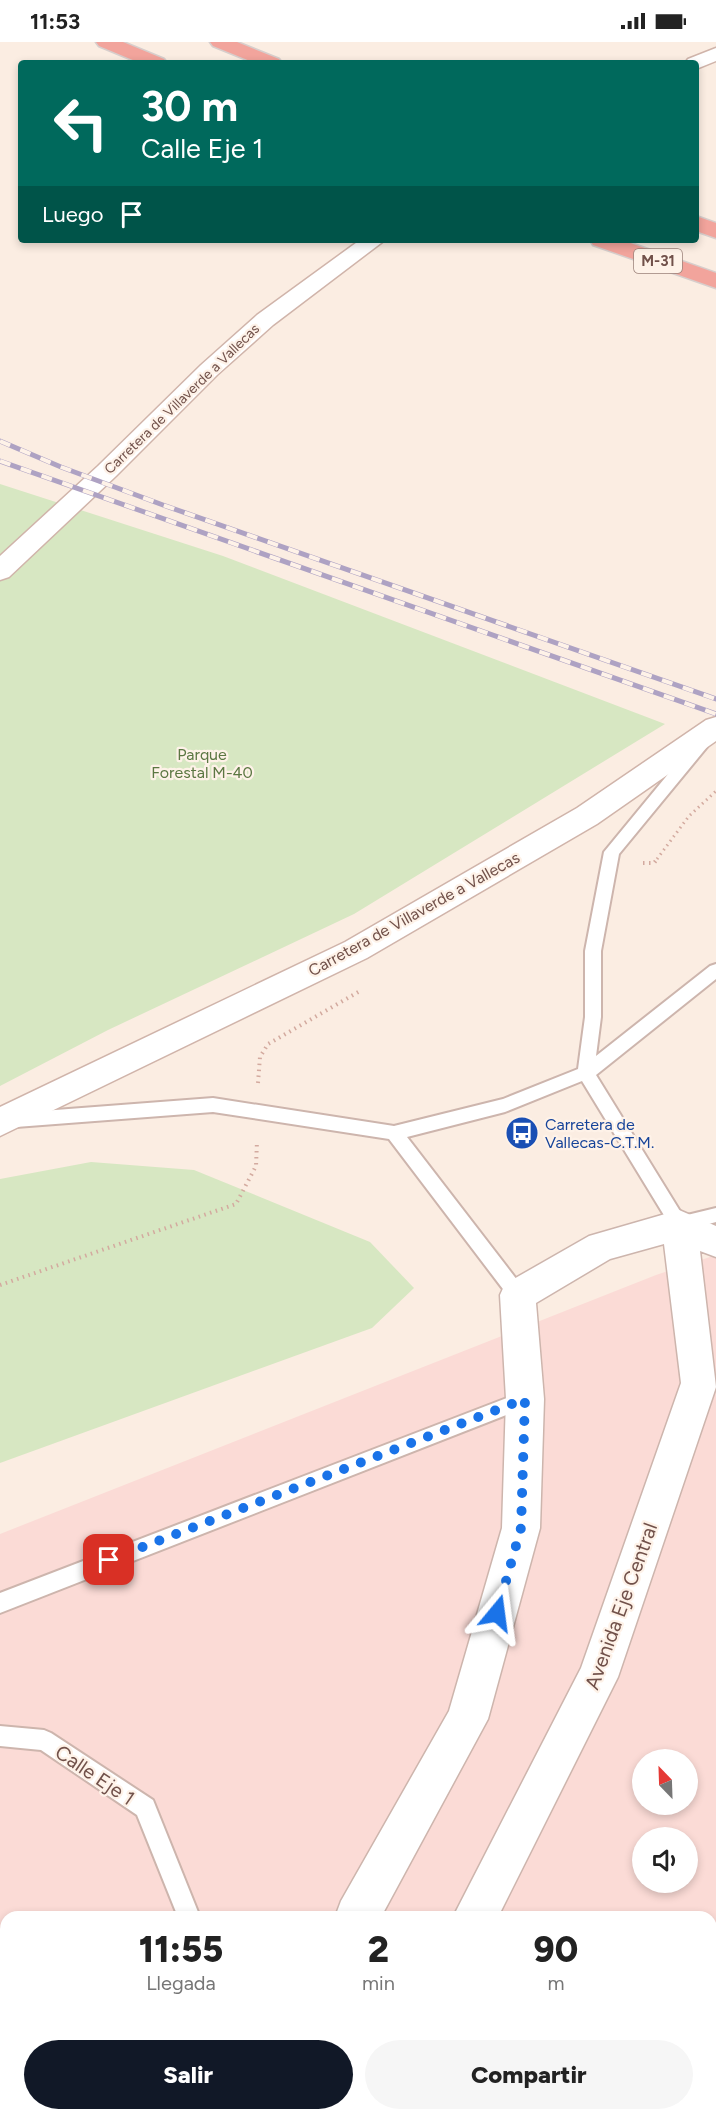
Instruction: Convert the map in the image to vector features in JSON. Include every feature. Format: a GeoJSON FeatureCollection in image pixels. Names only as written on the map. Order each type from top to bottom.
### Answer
{"type":"FeatureCollection","features":[{"type":"Feature","properties":{"kind":"highway"},"geometry":{"type":"LineString","coordinates":[[106,42],[149,60]]}},
{"type":"Feature","properties":{"kind":"highway"},"geometry":{"type":"LineString","coordinates":[[220,42],[265,60]]}},
{"type":"Feature","properties":{"kind":"highway"},"geometry":{"type":"LineString","coordinates":[[699,225],[716,231]]}},
{"type":"Feature","properties":{"kind":"highway","name":"M-31"},"geometry":{"type":"LineString","coordinates":[[609,243],[716,281]]}},
{"type":"Feature","properties":{"kind":"main road"},"geometry":{"type":"LineString","coordinates":[[699,61],[716,54]]}},
{"type":"Feature","properties":{"kind":"main road","name":"Carretera de Villaverde a Vallecas"},"geometry":{"type":"LineString","coordinates":[[0,572],[209,370],[265,320],[370,243]]}},
{"type":"Feature","properties":{"kind":"main road","name":"Carretera de Villaverde a Vallecas"},"geometry":{"type":"LineString","coordinates":[[2,1121],[356,951],[587,816],[714,729]]}},
{"type":"Feature","properties":{"kind":"main road"},"geometry":{"type":"LineString","coordinates":[[360,1911],[467,1719],[521,1528],[525,1399],[518,1295],[602,1247],[679,1225],[716,1242]]}},
{"type":"Feature","properties":{"kind":"main road"},"geometry":{"type":"LineString","coordinates":[[679,1225],[708,1376]]}},
{"type":"Feature","properties":{"kind":"main road","name":"Avenida Eje Central"},"geometry":{"type":"LineString","coordinates":[[478,1911],[598,1677],[708,1376]]}},
{"type":"Feature","properties":{"kind":"lane"},"geometry":{"type":"LineString","coordinates":[[714,729],[612,852],[593,951],[593,1017],[586,1073],[679,1225],[716,1215]]}},
{"type":"Feature","properties":{"kind":"lane"},"geometry":{"type":"LineString","coordinates":[[2,1121],[213,1105],[394,1133],[505,1105],[586,1073],[716,970]]}},
{"type":"Feature","properties":{"kind":"lane"},"geometry":{"type":"LineString","coordinates":[[394,1133],[518,1295]]}},
{"type":"Feature","properties":{"kind":"lane"},"geometry":{"type":"LineString","coordinates":[[0,1603],[525,1399]]}},
{"type":"Feature","properties":{"kind":"lane","name":"Calle Eje 1"},"geometry":{"type":"LineString","coordinates":[[0,1736],[44,1740],[145,1808],[187,1911]]}},
{"type":"Feature","properties":{"kind":"path"},"geometry":{"type":"LineString","coordinates":[[634,863],[654,863],[689,816],[716,791]]}},
{"type":"Feature","properties":{"kind":"path"},"geometry":{"type":"LineString","coordinates":[[0,1285],[236,1204],[256,1166]]}},
{"type":"Feature","properties":{"kind":"shaded area"},"geometry":{"type":"Polygon","coordinates":[[[716,1255],[716,1911],[0,1911],[0,1534],[656,1275],[716,1255]]]}},
{"type":"Feature","properties":{"kind":"green space","name":"Parque Forestal M-40"},"geometry":{"type":"Polygon","coordinates":[[[0,484],[223,556],[665,724],[354,914],[108,1030],[0,1086],[0,484]]]}},
{"type":"Feature","properties":{"kind":"green space"},"geometry":{"type":"Polygon","coordinates":[[[91,1162],[194,1170],[370,1242],[414,1288],[372,1328],[0,1463],[0,1179],[91,1162]]]}},
{"type":"Feature","properties":{"kind":"railway"},"geometry":{"type":"LineString","coordinates":[[0,441],[61,467],[163,505],[716,699]]}},
{"type":"Feature","properties":{"kind":"railway"},"geometry":{"type":"LineString","coordinates":[[0,461],[716,714]]}},
{"type":"Feature","properties":{"kind":"place","name":"Carretera de Vallecas-C.T.M."},"geometry":{"type":"Point","coordinates":[522,1133]}},
{"type":"Feature","properties":{"kind":"route"},"geometry":{"type":"LineString","coordinates":[[109,1560],[525,1399],[521,1528],[497,1613]]}}]}
